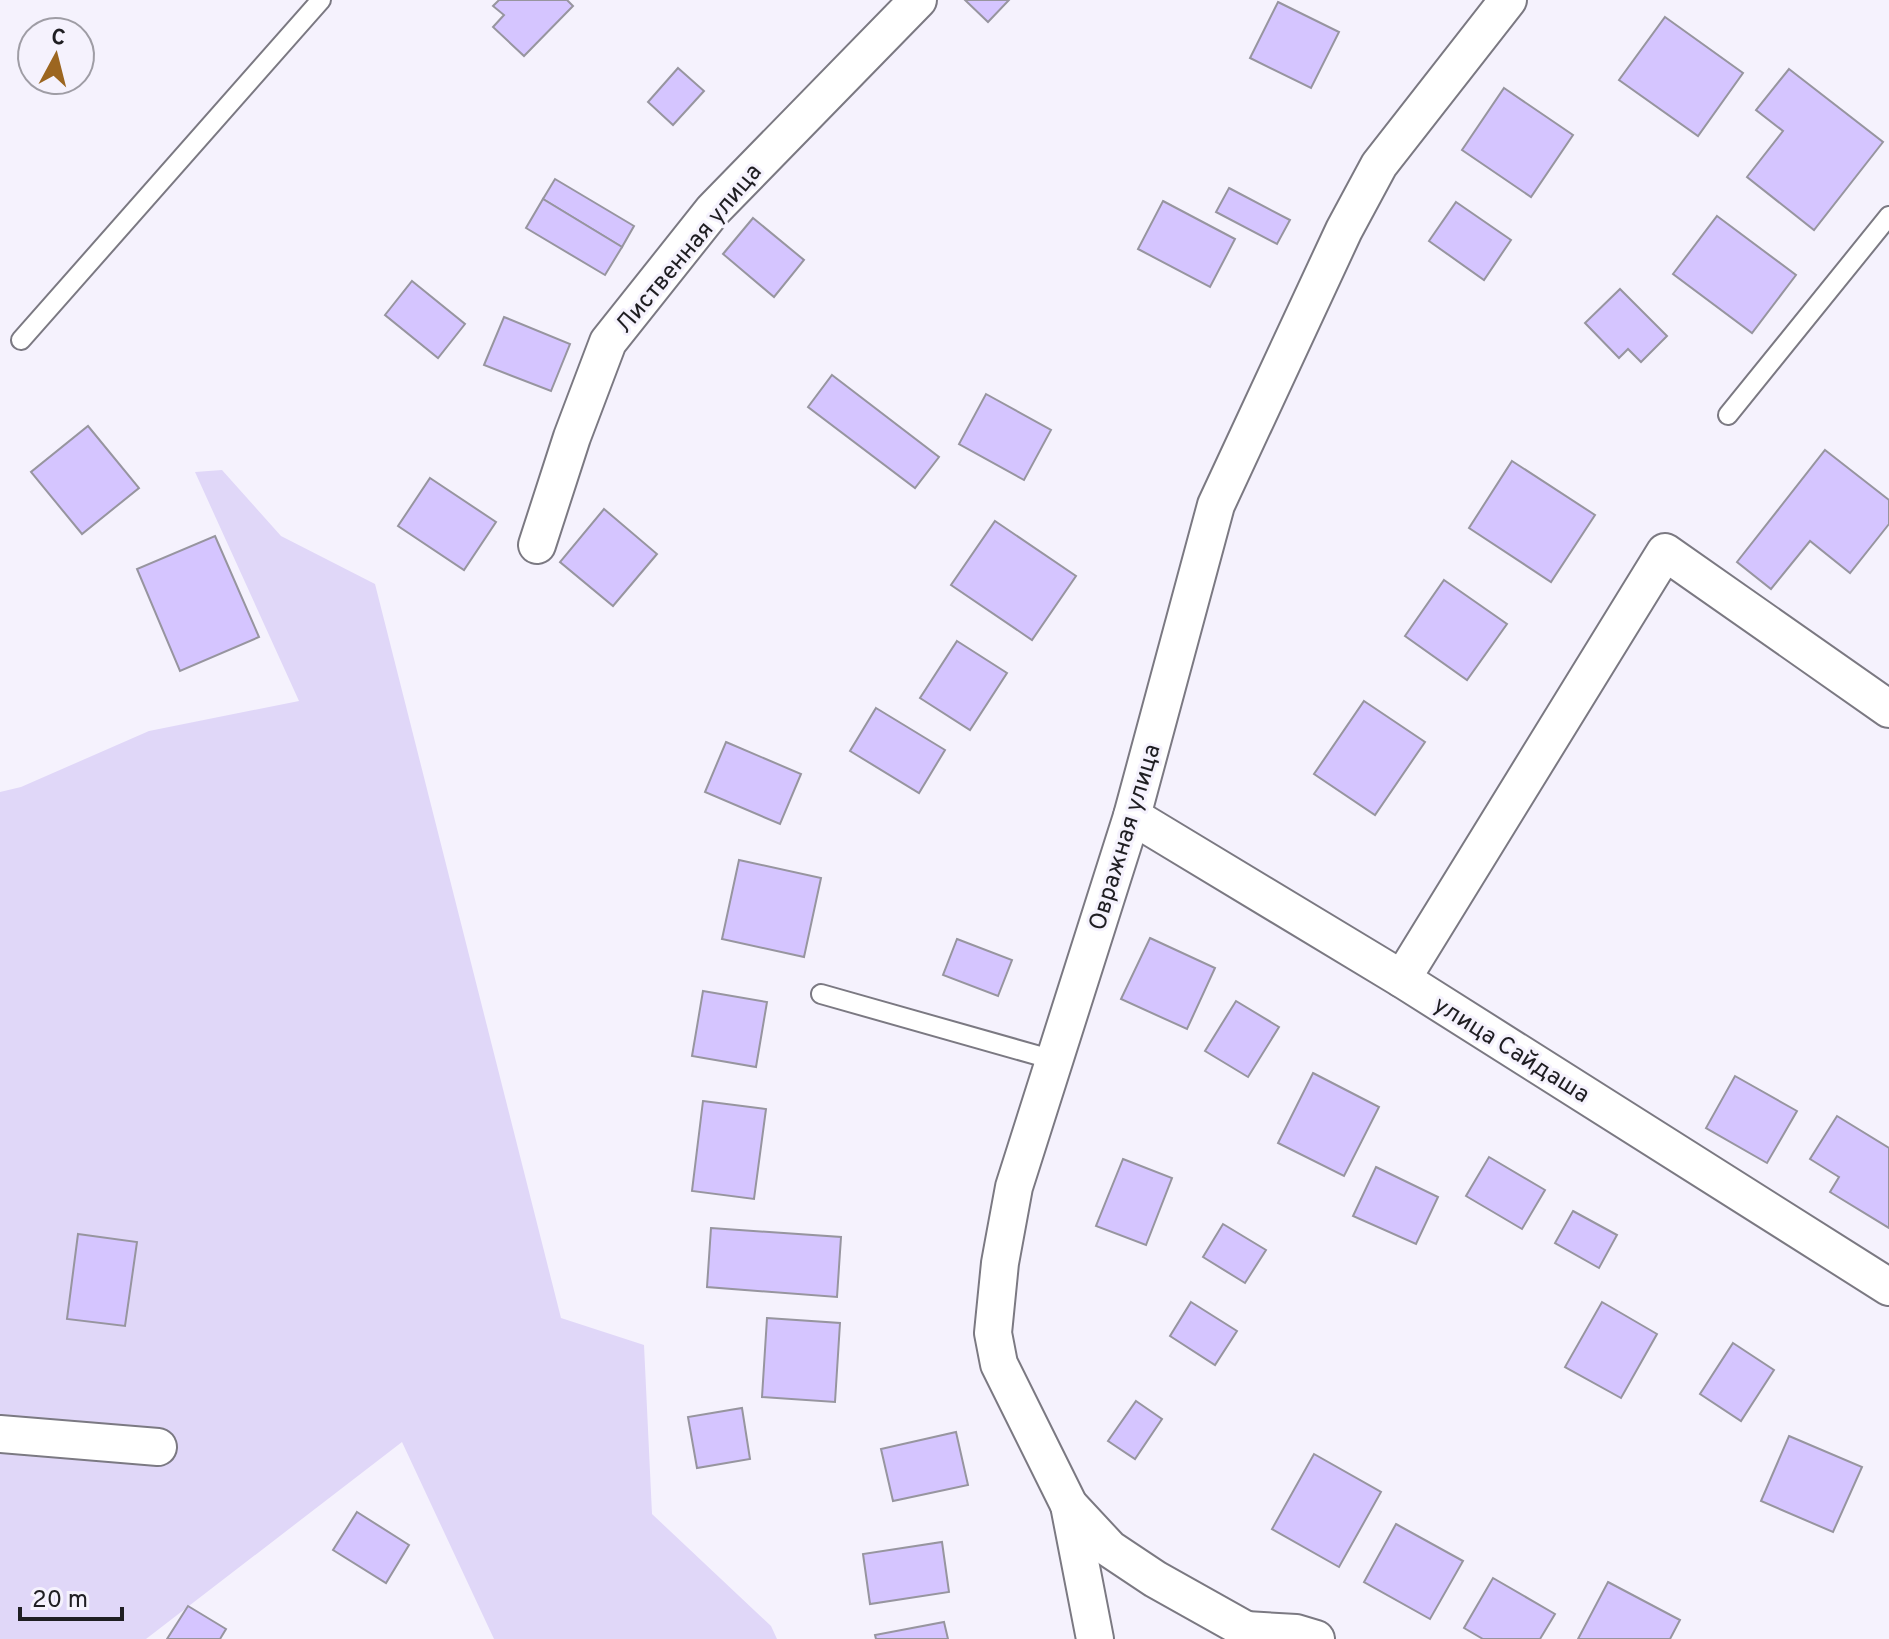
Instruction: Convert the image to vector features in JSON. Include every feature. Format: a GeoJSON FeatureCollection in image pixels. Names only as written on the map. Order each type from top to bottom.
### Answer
{"type":"FeatureCollection","features":[{"type":"Feature","properties":{"kind":"street","name":"Лиственная улица"},"geometry":{"type":"LineString","coordinates":[[537,545],[572,437],[608,342],[713,210],[918,0]]}},
{"type":"Feature","properties":{"kind":"street","name":"Овражная улица"},"geometry":{"type":"LineString","coordinates":[[1248,1634],[1110,1549],[1069,1505],[999,1364],[993,1333],[1000,1263],[1014,1187],[1132,816],[1216,505],[1344,230],[1379,165],[1508,0]]}},
{"type":"Feature","properties":{"kind":"street"},"geometry":{"type":"LineString","coordinates":[[1402,979],[1665,552],[1889,709]]}},
{"type":"Feature","properties":{"kind":"street","name":"улица Сайдаша"},"geometry":{"type":"LineString","coordinates":[[1132,816],[1402,979],[1889,1287]]}},
{"type":"Feature","properties":{"kind":"street"},"geometry":{"type":"LineString","coordinates":[[0,1434],[158,1447]]}},
{"type":"Feature","properties":{"kind":"street"},"geometry":{"type":"LineString","coordinates":[[1069,1505],[1095,1639]]}},
{"type":"Feature","properties":{"kind":"street"},"geometry":{"type":"LineString","coordinates":[[1248,1634],[1296,1633],[1316,1639]]}},
{"type":"Feature","properties":{"kind":"lane"},"geometry":{"type":"LineString","coordinates":[[21,340],[321,0]]}},
{"type":"Feature","properties":{"kind":"lane"},"geometry":{"type":"LineString","coordinates":[[1728,415],[1889,216]]}},
{"type":"Feature","properties":{"kind":"lane"},"geometry":{"type":"LineString","coordinates":[[821,994],[1054,1060]]}},
{"type":"Feature","properties":{"kind":"shaded area"},"geometry":{"type":"Polygon","coordinates":[[[222,470],[281,536],[375,584],[561,1318],[644,1345],[652,1514],[771,1626],[777,1639],[494,1639],[402,1442],[146,1639],[0,1639],[0,792],[21,787],[149,731],[299,701],[195,472],[222,470]]]}},
{"type":"Feature","properties":{"kind":"building"},"geometry":{"type":"Polygon","coordinates":[[[499,0],[567,0],[573,6],[524,56],[493,27],[504,15],[493,6],[499,0]]]}},
{"type":"Feature","properties":{"kind":"building"},"geometry":{"type":"Polygon","coordinates":[[[965,0],[1009,0],[988,22],[965,0]]]}},
{"type":"Feature","properties":{"kind":"building"},"geometry":{"type":"Polygon","coordinates":[[[1278,2],[1339,32],[1311,88],[1250,58],[1278,2]]]}},
{"type":"Feature","properties":{"kind":"building"},"geometry":{"type":"Polygon","coordinates":[[[1665,17],[1743,73],[1698,136],[1619,80],[1665,17]]]}},
{"type":"Feature","properties":{"kind":"building"},"geometry":{"type":"Polygon","coordinates":[[[678,68],[704,91],[673,125],[648,102],[678,68]]]}},
{"type":"Feature","properties":{"kind":"building"},"geometry":{"type":"Polygon","coordinates":[[[1789,69],[1883,142],[1814,230],[1747,177],[1783,131],[1756,110],[1789,69]]]}},
{"type":"Feature","properties":{"kind":"building"},"geometry":{"type":"Polygon","coordinates":[[[1504,88],[1573,135],[1531,197],[1462,150],[1504,88]]]}},
{"type":"Feature","properties":{"kind":"building"},"geometry":{"type":"Polygon","coordinates":[[[555,179],[634,226],[622,247],[543,199],[555,179]]]}},
{"type":"Feature","properties":{"kind":"building"},"geometry":{"type":"Polygon","coordinates":[[[1229,188],[1290,220],[1277,244],[1216,212],[1229,188]]]}},
{"type":"Feature","properties":{"kind":"building"},"geometry":{"type":"Polygon","coordinates":[[[543,199],[622,247],[605,275],[526,228],[543,199]]]}},
{"type":"Feature","properties":{"kind":"building"},"geometry":{"type":"Polygon","coordinates":[[[1163,201],[1235,239],[1210,287],[1138,249],[1163,201]]]}},
{"type":"Feature","properties":{"kind":"building"},"geometry":{"type":"Polygon","coordinates":[[[1456,202],[1511,240],[1484,280],[1429,241],[1456,202]]]}},
{"type":"Feature","properties":{"kind":"building"},"geometry":{"type":"Polygon","coordinates":[[[1717,216],[1796,275],[1752,333],[1673,274],[1717,216]]]}},
{"type":"Feature","properties":{"kind":"building"},"geometry":{"type":"Polygon","coordinates":[[[753,218],[804,260],[774,297],[723,254],[753,218]]]}},
{"type":"Feature","properties":{"kind":"building"},"geometry":{"type":"Polygon","coordinates":[[[412,281],[465,324],[438,358],[385,315],[412,281]]]}},
{"type":"Feature","properties":{"kind":"building"},"geometry":{"type":"Polygon","coordinates":[[[1620,289],[1667,336],[1641,362],[1628,349],[1619,358],[1585,323],[1620,289]]]}},
{"type":"Feature","properties":{"kind":"building"},"geometry":{"type":"Polygon","coordinates":[[[504,317],[570,344],[551,391],[484,365],[504,317]]]}},
{"type":"Feature","properties":{"kind":"building"},"geometry":{"type":"Polygon","coordinates":[[[832,375],[939,457],[915,488],[808,407],[832,375]]]}},
{"type":"Feature","properties":{"kind":"building"},"geometry":{"type":"Polygon","coordinates":[[[986,394],[1051,430],[1024,480],[959,444],[986,394]]]}},
{"type":"Feature","properties":{"kind":"building"},"geometry":{"type":"Polygon","coordinates":[[[88,426],[139,488],[82,534],[31,472],[88,426]]]}},
{"type":"Feature","properties":{"kind":"building"},"geometry":{"type":"Polygon","coordinates":[[[1825,450],[1889,500],[1889,524],[1850,573],[1810,541],[1771,589],[1737,562],[1825,450]]]}},
{"type":"Feature","properties":{"kind":"building"},"geometry":{"type":"Polygon","coordinates":[[[1512,461],[1595,515],[1551,582],[1469,528],[1512,461]]]}},
{"type":"Feature","properties":{"kind":"building"},"geometry":{"type":"Polygon","coordinates":[[[430,478],[496,522],[464,570],[398,526],[430,478]]]}},
{"type":"Feature","properties":{"kind":"building"},"geometry":{"type":"Polygon","coordinates":[[[604,509],[657,554],[613,606],[560,562],[604,509]]]}},
{"type":"Feature","properties":{"kind":"building"},"geometry":{"type":"Polygon","coordinates":[[[995,521],[1076,576],[1032,640],[951,585],[995,521]]]}},
{"type":"Feature","properties":{"kind":"building"},"geometry":{"type":"Polygon","coordinates":[[[215,536],[259,637],[180,671],[137,569],[215,536]]]}},
{"type":"Feature","properties":{"kind":"building"},"geometry":{"type":"Polygon","coordinates":[[[1444,580],[1507,624],[1467,680],[1405,636],[1444,580]]]}},
{"type":"Feature","properties":{"kind":"building"},"geometry":{"type":"Polygon","coordinates":[[[957,641],[1007,673],[970,730],[920,698],[957,641]]]}},
{"type":"Feature","properties":{"kind":"building"},"geometry":{"type":"Polygon","coordinates":[[[1364,701],[1425,742],[1375,815],[1314,774],[1364,701]]]}},
{"type":"Feature","properties":{"kind":"building"},"geometry":{"type":"Polygon","coordinates":[[[876,708],[945,750],[919,793],[850,751],[876,708]]]}},
{"type":"Feature","properties":{"kind":"building"},"geometry":{"type":"Polygon","coordinates":[[[726,742],[801,774],[780,824],[705,792],[726,742]]]}},
{"type":"Feature","properties":{"kind":"building"},"geometry":{"type":"Polygon","coordinates":[[[739,860],[821,878],[804,957],[722,939],[739,860]]]}},
{"type":"Feature","properties":{"kind":"building"},"geometry":{"type":"Polygon","coordinates":[[[1150,938],[1215,968],[1187,1029],[1121,999],[1150,938]]]}},
{"type":"Feature","properties":{"kind":"building"},"geometry":{"type":"Polygon","coordinates":[[[957,939],[1012,960],[998,996],[943,975],[957,939]]]}},
{"type":"Feature","properties":{"kind":"building"},"geometry":{"type":"Polygon","coordinates":[[[703,991],[767,1002],[756,1067],[692,1056],[703,991]]]}},
{"type":"Feature","properties":{"kind":"building"},"geometry":{"type":"Polygon","coordinates":[[[1236,1001],[1279,1027],[1248,1077],[1205,1051],[1236,1001]]]}},
{"type":"Feature","properties":{"kind":"building"},"geometry":{"type":"Polygon","coordinates":[[[1313,1073],[1379,1107],[1344,1176],[1278,1143],[1313,1073]]]}},
{"type":"Feature","properties":{"kind":"building"},"geometry":{"type":"Polygon","coordinates":[[[1735,1076],[1797,1111],[1767,1163],[1706,1128],[1735,1076]]]}},
{"type":"Feature","properties":{"kind":"building"},"geometry":{"type":"Polygon","coordinates":[[[703,1101],[766,1109],[754,1199],[692,1191],[703,1101]]]}},
{"type":"Feature","properties":{"kind":"building"},"geometry":{"type":"Polygon","coordinates":[[[1837,1116],[1889,1148],[1889,1228],[1830,1192],[1839,1177],[1810,1159],[1837,1116]]]}},
{"type":"Feature","properties":{"kind":"building"},"geometry":{"type":"Polygon","coordinates":[[[1489,1157],[1545,1190],[1522,1229],[1466,1196],[1489,1157]]]}},
{"type":"Feature","properties":{"kind":"building"},"geometry":{"type":"Polygon","coordinates":[[[1123,1159],[1172,1178],[1146,1245],[1096,1226],[1123,1159]]]}},
{"type":"Feature","properties":{"kind":"building"},"geometry":{"type":"Polygon","coordinates":[[[1376,1167],[1438,1197],[1416,1244],[1353,1216],[1376,1167]]]}},
{"type":"Feature","properties":{"kind":"building"},"geometry":{"type":"Polygon","coordinates":[[[1573,1211],[1617,1235],[1599,1268],[1555,1243],[1573,1211]]]}},
{"type":"Feature","properties":{"kind":"building"},"geometry":{"type":"Polygon","coordinates":[[[1223,1224],[1266,1250],[1245,1283],[1203,1257],[1223,1224]]]}},
{"type":"Feature","properties":{"kind":"building"},"geometry":{"type":"Polygon","coordinates":[[[711,1228],[841,1237],[837,1297],[707,1287],[711,1228]]]}},
{"type":"Feature","properties":{"kind":"building"},"geometry":{"type":"Polygon","coordinates":[[[78,1234],[137,1242],[125,1326],[67,1319],[78,1234]]]}},
{"type":"Feature","properties":{"kind":"building"},"geometry":{"type":"Polygon","coordinates":[[[1191,1302],[1237,1331],[1215,1365],[1170,1336],[1191,1302]]]}},
{"type":"Feature","properties":{"kind":"building"},"geometry":{"type":"Polygon","coordinates":[[[1602,1302],[1657,1334],[1621,1398],[1565,1367],[1602,1302]]]}},
{"type":"Feature","properties":{"kind":"building"},"geometry":{"type":"Polygon","coordinates":[[[767,1318],[840,1323],[835,1402],[762,1397],[767,1318]]]}},
{"type":"Feature","properties":{"kind":"building"},"geometry":{"type":"Polygon","coordinates":[[[1733,1343],[1774,1370],[1741,1421],[1700,1394],[1733,1343]]]}},
{"type":"Feature","properties":{"kind":"building"},"geometry":{"type":"Polygon","coordinates":[[[1136,1401],[1162,1419],[1135,1459],[1108,1441],[1136,1401]]]}},
{"type":"Feature","properties":{"kind":"building"},"geometry":{"type":"Polygon","coordinates":[[[742,1408],[750,1459],[697,1468],[688,1417],[742,1408]]]}},
{"type":"Feature","properties":{"kind":"building"},"geometry":{"type":"Polygon","coordinates":[[[956,1432],[968,1485],[893,1501],[881,1449],[956,1432]]]}},
{"type":"Feature","properties":{"kind":"building"},"geometry":{"type":"Polygon","coordinates":[[[1789,1436],[1862,1467],[1833,1532],[1761,1501],[1789,1436]]]}},
{"type":"Feature","properties":{"kind":"building"},"geometry":{"type":"Polygon","coordinates":[[[1314,1454],[1381,1492],[1339,1567],[1272,1529],[1314,1454]]]}},
{"type":"Feature","properties":{"kind":"building"},"geometry":{"type":"Polygon","coordinates":[[[357,1512],[409,1545],[386,1583],[333,1550],[357,1512]]]}},
{"type":"Feature","properties":{"kind":"building"},"geometry":{"type":"Polygon","coordinates":[[[1396,1524],[1463,1561],[1430,1619],[1364,1582],[1396,1524]]]}},
{"type":"Feature","properties":{"kind":"building"},"geometry":{"type":"Polygon","coordinates":[[[942,1542],[949,1592],[870,1604],[863,1554],[942,1542]]]}},
{"type":"Feature","properties":{"kind":"building"},"geometry":{"type":"Polygon","coordinates":[[[1493,1578],[1555,1614],[1540,1639],[1483,1639],[1464,1628],[1493,1578]]]}},
{"type":"Feature","properties":{"kind":"building"},"geometry":{"type":"Polygon","coordinates":[[[1608,1582],[1680,1620],[1670,1639],[1578,1639],[1608,1582]]]}},
{"type":"Feature","properties":{"kind":"building"},"geometry":{"type":"Polygon","coordinates":[[[188,1606],[226,1629],[220,1639],[167,1639],[188,1606]]]}},
{"type":"Feature","properties":{"kind":"building"},"geometry":{"type":"Polygon","coordinates":[[[944,1622],[948,1639],[876,1639],[875,1635],[944,1622]]]}}]}
